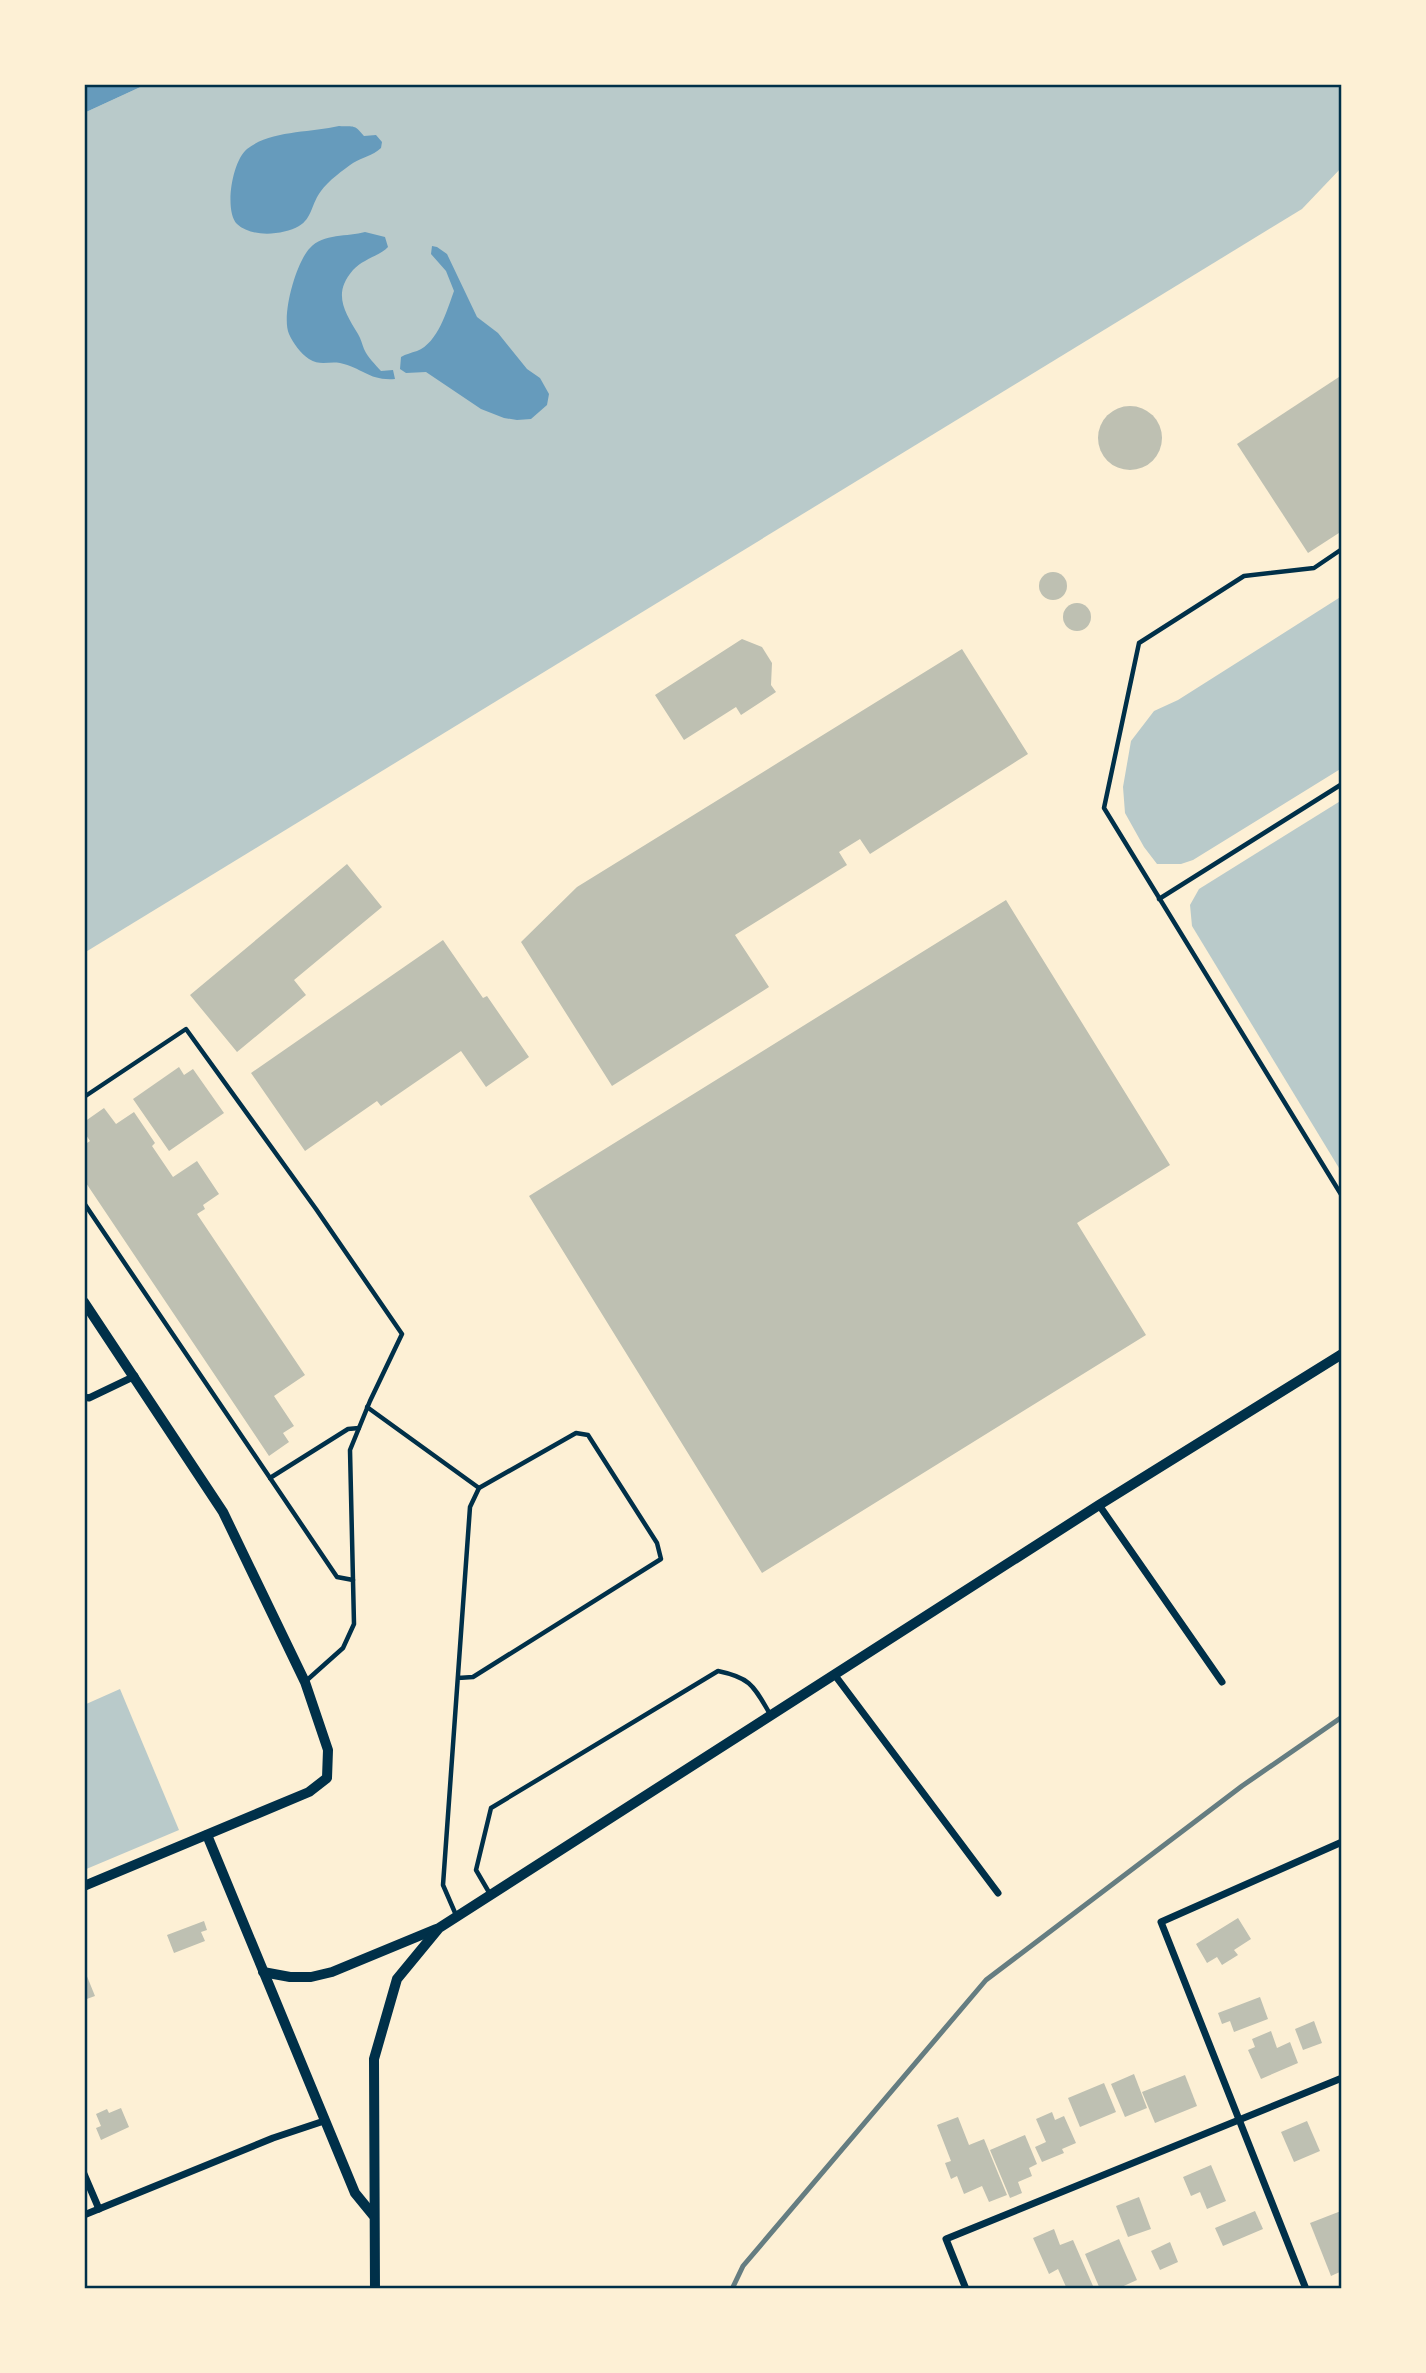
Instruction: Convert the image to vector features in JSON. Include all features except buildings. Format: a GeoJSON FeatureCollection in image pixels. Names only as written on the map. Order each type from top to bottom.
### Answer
{"type":"FeatureCollection","features":[{"type":"Feature","properties":{"kind":"street"},"geometry":{"type":"LineString","coordinates":[[84,1302],[223,1512],[305,1682],[328,1750],[327,1778],[309,1791],[84,1886]]}},
{"type":"Feature","properties":{"kind":"street"},"geometry":{"type":"LineString","coordinates":[[263,1972],[289,1977],[311,1977],[332,1972],[439,1928],[1099,1504],[1342,1354]]}},
{"type":"Feature","properties":{"kind":"street"},"geometry":{"type":"LineString","coordinates":[[84,1397],[89,1398],[135,1376]]}},
{"type":"Feature","properties":{"kind":"street"},"geometry":{"type":"LineString","coordinates":[[1099,1504],[1222,1682]]}},
{"type":"Feature","properties":{"kind":"street"},"geometry":{"type":"LineString","coordinates":[[834,1674],[998,1893]]}},
{"type":"Feature","properties":{"kind":"street"},"geometry":{"type":"LineString","coordinates":[[207,1835],[355,2193],[373,2215]]}},
{"type":"Feature","properties":{"kind":"street"},"geometry":{"type":"LineString","coordinates":[[1306,2289],[1161,1922],[1342,1842]]}},
{"type":"Feature","properties":{"kind":"street"},"geometry":{"type":"LineString","coordinates":[[374,2289],[374,2059],[397,1979],[439,1928]]}},
{"type":"Feature","properties":{"kind":"street"},"geometry":{"type":"LineString","coordinates":[[966,2289],[946,2239],[1342,2078]]}},
{"type":"Feature","properties":{"kind":"street"},"geometry":{"type":"LineString","coordinates":[[84,2215],[273,2138],[324,2121]]}},
{"type":"Feature","properties":{"kind":"street"},"geometry":{"type":"LineString","coordinates":[[84,2174],[99,2209]]}},
{"type":"Feature","properties":{"kind":"lane"},"geometry":{"type":"LineString","coordinates":[[1342,549],[1314,568],[1244,576],[1139,643],[1104,808],[1342,1196]]}},
{"type":"Feature","properties":{"kind":"lane"},"geometry":{"type":"LineString","coordinates":[[1159,899],[1342,784]]}},
{"type":"Feature","properties":{"kind":"lane"},"geometry":{"type":"LineString","coordinates":[[84,1097],[186,1030],[316,1209],[402,1335],[367,1407],[350,1450],[354,1624],[343,1648],[305,1682]]}},
{"type":"Feature","properties":{"kind":"lane"},"geometry":{"type":"LineString","coordinates":[[84,1203],[337,1577],[353,1580]]}},
{"type":"Feature","properties":{"kind":"lane"},"geometry":{"type":"LineString","coordinates":[[367,1407],[479,1488]]}},
{"type":"Feature","properties":{"kind":"lane"},"geometry":{"type":"LineString","coordinates":[[270,1478],[348,1429],[359,1428]]}},
{"type":"Feature","properties":{"kind":"lane"},"geometry":{"type":"LineString","coordinates":[[457,1916],[443,1885],[470,1507],[479,1488],[576,1433],[588,1435],[657,1543],[661,1559],[473,1677],[458,1678]]}},
{"type":"Feature","properties":{"kind":"lane"},"geometry":{"type":"LineString","coordinates":[[490,1895],[476,1870],[491,1808],[718,1671],[735,1674],[752,1684],[770,1715]]}},
{"type":"Feature","properties":{"kind":"shaded area"},"geometry":{"type":"Polygon","coordinates":[[[147,84],[1342,84],[1342,167],[1302,209],[84,953],[84,113],[147,84]]]}},
{"type":"Feature","properties":{"kind":"shaded area"},"geometry":{"type":"Polygon","coordinates":[[[1342,596],[1342,768],[1193,860],[1181,864],[1157,864],[1125,813],[1123,787],[1131,741],[1154,711],[1178,700],[1342,596]]]}},
{"type":"Feature","properties":{"kind":"shaded area"},"geometry":{"type":"Polygon","coordinates":[[[1342,800],[1342,1173],[1192,926],[1190,905],[1199,889],[1342,800]]]}},
{"type":"Feature","properties":{"kind":"shaded area"},"geometry":{"type":"Polygon","coordinates":[[[120,1689],[179,1830],[84,1870],[84,1705],[120,1689]]]}},
{"type":"Feature","properties":{"kind":"water"},"geometry":{"type":"Polygon","coordinates":[[[84,84],[147,84],[84,113],[84,84]]]}},
{"type":"Feature","properties":{"kind":"water"},"geometry":{"type":"Polygon","coordinates":[[[339,126],[354,127],[364,136],[376,135],[382,142],[381,148],[353,163],[328,183],[318,195],[307,219],[299,226],[268,234],[251,231],[237,224],[233,218],[230,198],[237,164],[247,149],[279,135],[339,126]]]}},
{"type":"Feature","properties":{"kind":"water"},"geometry":{"type":"Polygon","coordinates":[[[365,232],[385,237],[388,247],[353,270],[343,287],[343,303],[368,355],[381,371],[393,370],[395,379],[372,376],[340,363],[313,361],[297,348],[287,326],[291,290],[300,265],[310,248],[322,240],[365,232]]]}},
{"type":"Feature","properties":{"kind":"water"},"geometry":{"type":"Polygon","coordinates":[[[432,246],[447,254],[477,317],[498,333],[527,369],[540,378],[549,394],[547,405],[531,419],[504,418],[481,409],[426,372],[406,373],[400,369],[401,357],[424,347],[436,334],[454,291],[446,271],[431,254],[432,246]]]}},
{"type":"Feature","properties":{"kind":"railway"},"geometry":{"type":"LineString","coordinates":[[732,2289],[743,2266],[986,1980],[1242,1786],[1342,1717]]}}]}
